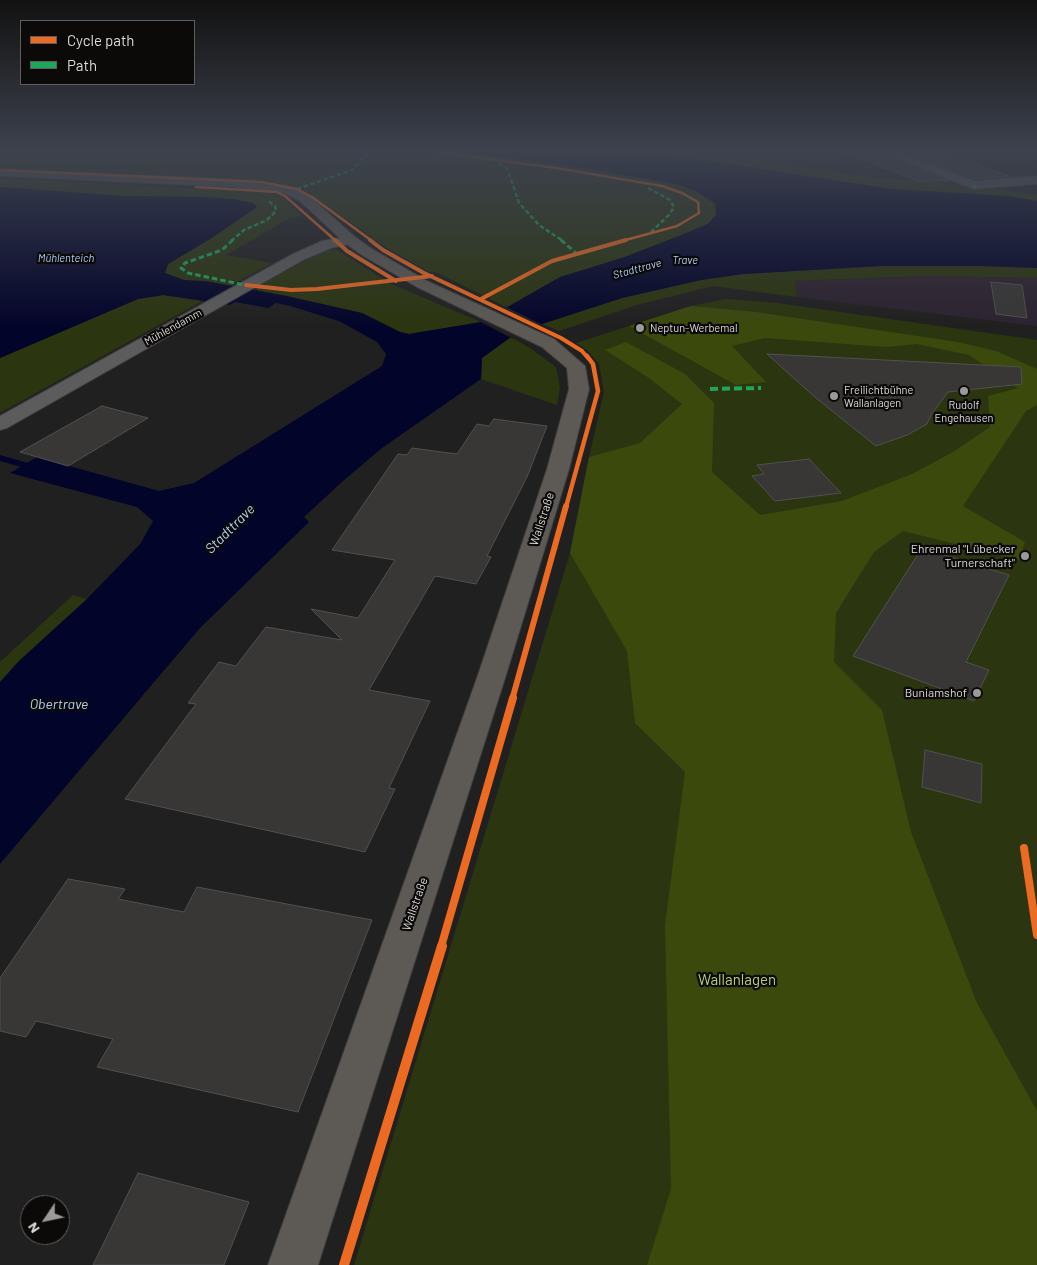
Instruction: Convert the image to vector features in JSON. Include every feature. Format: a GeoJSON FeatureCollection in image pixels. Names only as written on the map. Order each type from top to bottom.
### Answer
{"type":"FeatureCollection","features":[{"type":"Feature","properties":{"kind":"main road","name":"Wallstraße"},"geometry":{"type":"LineString","coordinates":[[292,1265],[492,675],[575,410],[579,389],[576,366],[548,343],[491,314],[422,284],[350,240],[317,210]]}},
{"type":"Feature","properties":{"kind":"street","name":"Mühlendamm"},"geometry":{"type":"LineString","coordinates":[[0,424],[216,302],[318,247],[350,240]]}},
{"type":"Feature","properties":{"kind":"shaded area"},"geometry":{"type":"Polygon","coordinates":[[[928,276],[1037,278],[1037,326],[797,297],[795,281],[928,276]]]}},
{"type":"Feature","properties":{"kind":"green space"},"geometry":{"type":"Polygon","coordinates":[[[253,210],[296,210],[302,216],[290,218],[226,255],[272,263],[229,286],[184,280],[165,273],[168,264],[210,239],[253,210]]]}},
{"type":"Feature","properties":{"kind":"green space"},"geometry":{"type":"Polygon","coordinates":[[[333,210],[716,210],[716,215],[708,224],[622,258],[560,277],[508,308],[438,273],[427,271],[387,248],[333,210]]]}},
{"type":"Feature","properties":{"kind":"green space"},"geometry":{"type":"Polygon","coordinates":[[[335,249],[391,284],[481,322],[409,334],[400,332],[362,313],[256,290],[260,284],[326,250],[335,249]]]}},
{"type":"Feature","properties":{"kind":"green space"},"geometry":{"type":"Polygon","coordinates":[[[881,266],[1037,268],[1037,278],[928,276],[795,281],[797,297],[713,286],[637,305],[559,331],[542,324],[622,298],[701,280],[743,274],[881,266]]]}},
{"type":"Feature","properties":{"kind":"green space"},"geometry":{"type":"Polygon","coordinates":[[[163,295],[204,300],[0,413],[0,358],[138,299],[163,295]]]}},
{"type":"Feature","properties":{"kind":"green space","name":"Wallanlagen"},"geometry":{"type":"Polygon","coordinates":[[[726,299],[777,303],[1037,340],[1037,1265],[354,1265],[570,553],[604,392],[599,364],[587,350],[576,343],[691,306],[726,299]]]}},
{"type":"Feature","properties":{"kind":"green space"},"geometry":{"type":"Polygon","coordinates":[[[691,306],[756,312],[958,342],[996,351],[1037,369],[1037,405],[1026,411],[963,506],[1025,542],[1019,560],[903,531],[874,552],[836,613],[834,662],[882,710],[911,832],[977,1003],[1037,1111],[1037,1265],[647,1265],[671,1189],[665,925],[685,772],[635,723],[627,651],[570,553],[589,457],[640,443],[682,404],[649,378],[605,350],[626,342],[685,374],[714,403],[712,472],[760,515],[842,501],[912,474],[953,452],[990,427],[988,396],[1018,388],[969,355],[917,344],[886,347],[765,338],[732,346],[766,382],[736,385],[629,326],[691,306]]]}},
{"type":"Feature","properties":{"kind":"green space"},"geometry":{"type":"Polygon","coordinates":[[[511,337],[556,367],[560,387],[557,405],[481,379],[482,358],[511,337]]]}},
{"type":"Feature","properties":{"kind":"green space"},"geometry":{"type":"Polygon","coordinates":[[[73,595],[87,599],[19,661],[0,682],[0,662],[73,595]]]}},
{"type":"Feature","properties":{"kind":"water"},"geometry":{"type":"Polygon","coordinates":[[[0,210],[253,210],[210,239],[168,264],[165,273],[184,280],[205,281],[287,296],[362,313],[400,332],[409,334],[481,322],[560,277],[622,258],[684,234],[708,224],[716,215],[716,210],[1037,210],[1037,268],[881,266],[743,274],[701,280],[622,298],[542,324],[511,337],[482,358],[481,379],[382,448],[304,517],[309,522],[200,628],[0,864],[0,682],[19,661],[87,599],[141,543],[153,521],[137,507],[10,473],[37,457],[159,491],[194,483],[382,366],[386,354],[377,342],[339,321],[290,306],[276,303],[268,308],[235,302],[230,305],[163,295],[138,299],[0,358],[0,210]]]}},
{"type":"Feature","properties":{"kind":"pier"},"geometry":{"type":"Polygon","coordinates":[[[506,307],[545,326],[513,339],[479,321],[506,307]]]}},
{"type":"Feature","properties":{"kind":"building"},"geometry":{"type":"Polygon","coordinates":[[[991,282],[1022,285],[1027,318],[996,314],[991,282]]]}},
{"type":"Feature","properties":{"kind":"building"},"geometry":{"type":"Polygon","coordinates":[[[767,354],[1021,367],[1022,384],[948,392],[931,415],[927,424],[907,435],[876,446],[816,398],[767,354]]]}},
{"type":"Feature","properties":{"kind":"building"},"geometry":{"type":"Polygon","coordinates":[[[102,406],[148,418],[68,466],[20,452],[102,406]]]}},
{"type":"Feature","properties":{"kind":"building"},"geometry":{"type":"Polygon","coordinates":[[[494,419],[547,426],[527,477],[487,556],[491,557],[476,584],[435,576],[369,690],[430,701],[389,788],[395,789],[365,852],[125,799],[196,704],[188,703],[219,662],[236,666],[266,627],[342,640],[311,609],[358,618],[395,560],[332,550],[398,454],[407,455],[412,448],[457,454],[477,424],[489,426],[494,419]]]}},
{"type":"Feature","properties":{"kind":"building"},"geometry":{"type":"Polygon","coordinates":[[[809,459],[841,493],[775,501],[752,476],[764,474],[757,465],[809,459]]]}},
{"type":"Feature","properties":{"kind":"building"},"geometry":{"type":"Polygon","coordinates":[[[922,548],[1009,575],[966,662],[989,670],[974,701],[853,656],[922,548]]]}},
{"type":"Feature","properties":{"kind":"building"},"geometry":{"type":"Polygon","coordinates":[[[925,750],[982,764],[981,803],[922,787],[925,750]]]}},
{"type":"Feature","properties":{"kind":"building"},"geometry":{"type":"Polygon","coordinates":[[[68,879],[125,889],[118,899],[184,912],[197,887],[372,920],[298,1112],[97,1067],[113,1039],[36,1021],[26,1037],[0,1031],[0,978],[68,879]]]}},
{"type":"Feature","properties":{"kind":"building"},"geometry":{"type":"Polygon","coordinates":[[[138,1173],[249,1202],[224,1265],[93,1265],[138,1173]]]}},
{"type":"Feature","properties":{"kind":"waterway"},"geometry":{"type":"LineString","coordinates":[[0,458],[39,469]]}},
{"type":"Feature","properties":{"kind":"marked path"},"geometry":{"type":"LineString","coordinates":[[249,286],[188,273],[181,268],[185,263],[222,250],[244,230],[267,220],[276,210]]}},
{"type":"Feature","properties":{"kind":"marked path"},"geometry":{"type":"LineString","coordinates":[[525,210],[539,225],[570,246],[577,254]]}},
{"type":"Feature","properties":{"kind":"marked path"},"geometry":{"type":"LineString","coordinates":[[651,232],[672,210]]}},
{"type":"Feature","properties":{"kind":"marked path"},"geometry":{"type":"LineString","coordinates":[[710,389],[761,388]]}},
{"type":"Feature","properties":{"kind":"cycle path"},"geometry":{"type":"LineString","coordinates":[[301,210],[347,251],[396,281]]}},
{"type":"Feature","properties":{"kind":"cycle path"},"geometry":{"type":"LineString","coordinates":[[329,210],[383,250],[424,273],[561,338],[582,351],[593,364],[598,391],[465,870],[344,1265]]}},
{"type":"Feature","properties":{"kind":"cycle path"},"geometry":{"type":"LineString","coordinates":[[481,299],[552,261],[677,226],[699,213],[699,210]]}},
{"type":"Feature","properties":{"kind":"cycle path"},"geometry":{"type":"LineString","coordinates":[[246,285],[291,290],[317,289],[432,276]]}},
{"type":"Feature","properties":{"kind":"cycle path"},"geometry":{"type":"LineString","coordinates":[[1024,848],[1037,935]]}},
{"type":"Feature","properties":{"kind":"place","name":"Neptun-Werbemal"},"geometry":{"type":"Point","coordinates":[640,328]}},
{"type":"Feature","properties":{"kind":"place","name":"Rudolf Engehausen"},"geometry":{"type":"Point","coordinates":[964,391]}},
{"type":"Feature","properties":{"kind":"place","name":"Freilichtbühne Wallanlagen"},"geometry":{"type":"Point","coordinates":[834,396]}},
{"type":"Feature","properties":{"kind":"place","name":"Ehrenmal \"Lübecker Turnerschaft\""},"geometry":{"type":"Point","coordinates":[1025,556]}},
{"type":"Feature","properties":{"kind":"place","name":"Buniamshof"},"geometry":{"type":"Point","coordinates":[977,693]}},
{"type":"Feature","properties":{"kind":"water label","name":"Mühlenteich"},"geometry":{"type":"Point","coordinates":[66,258]}},
{"type":"Feature","properties":{"kind":"water label","name":"Trave"},"geometry":{"type":"Point","coordinates":[685,260]}},
{"type":"Feature","properties":{"kind":"water label","name":"Stadttrave"},"geometry":{"type":"Point","coordinates":[637,269]}},
{"type":"Feature","properties":{"kind":"water label","name":"Stadttrave"},"geometry":{"type":"Point","coordinates":[230,529]}},
{"type":"Feature","properties":{"kind":"water label","name":"Obertrave"},"geometry":{"type":"Point","coordinates":[59,704]}}]}
